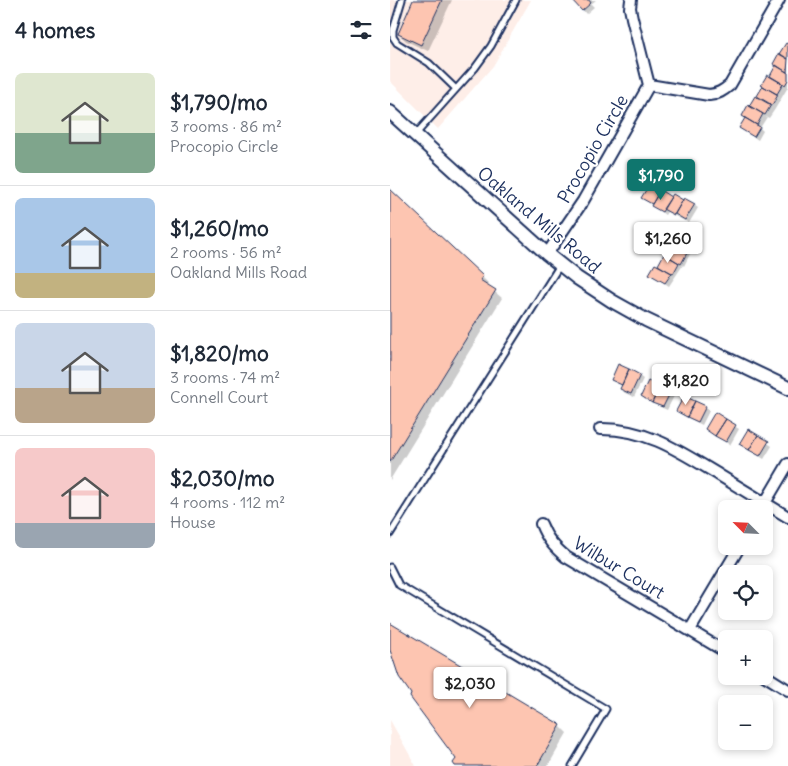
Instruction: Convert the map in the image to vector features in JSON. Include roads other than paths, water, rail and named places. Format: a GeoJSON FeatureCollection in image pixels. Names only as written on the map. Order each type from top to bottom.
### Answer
{"type":"FeatureCollection","features":[{"type":"Feature","properties":{"kind":"street","name":"Procopio Circle"},"geometry":{"type":"LineString","coordinates":[[547,254],[583,201],[649,84],[632,18],[631,0]]}},
{"type":"Feature","properties":{"kind":"street","name":"Procopio Circle"},"geometry":{"type":"LineString","coordinates":[[649,84],[709,95],[717,94],[724,90],[730,84],[780,0]]}},
{"type":"Feature","properties":{"kind":"street","name":"Oakland Mills Road"},"geometry":{"type":"LineString","coordinates":[[390,112],[560,265],[612,301],[646,320],[788,388]]}},
{"type":"Feature","properties":{"kind":"street"},"geometry":{"type":"LineString","coordinates":[[600,429],[635,432],[655,439],[681,452],[755,500]]}},
{"type":"Feature","properties":{"kind":"street"},"geometry":{"type":"LineString","coordinates":[[767,500],[788,464]]}},
{"type":"Feature","properties":{"kind":"street"},"geometry":{"type":"LineString","coordinates":[[773,510],[788,517]]}},
{"type":"Feature","properties":{"kind":"street","name":"Wilbur Court"},"geometry":{"type":"LineString","coordinates":[[541,524],[547,538],[566,557],[718,647]]}},
{"type":"Feature","properties":{"kind":"street"},"geometry":{"type":"LineString","coordinates":[[690,630],[735,555]]}},
{"type":"Feature","properties":{"kind":"street"},"geometry":{"type":"LineString","coordinates":[[773,681],[788,690]]}},
{"type":"Feature","properties":{"kind":"lane"},"geometry":{"type":"LineString","coordinates":[[402,0],[393,30],[393,37],[397,44],[429,63],[456,89]]}},
{"type":"Feature","properties":{"kind":"lane"},"geometry":{"type":"LineString","coordinates":[[415,136],[491,46],[516,0]]}},
{"type":"Feature","properties":{"kind":"lane"},"geometry":{"type":"LineString","coordinates":[[390,534],[560,265]]}},
{"type":"Feature","properties":{"kind":"lane"},"geometry":{"type":"LineString","coordinates":[[390,567],[399,584],[606,709],[572,766]]}}]}
